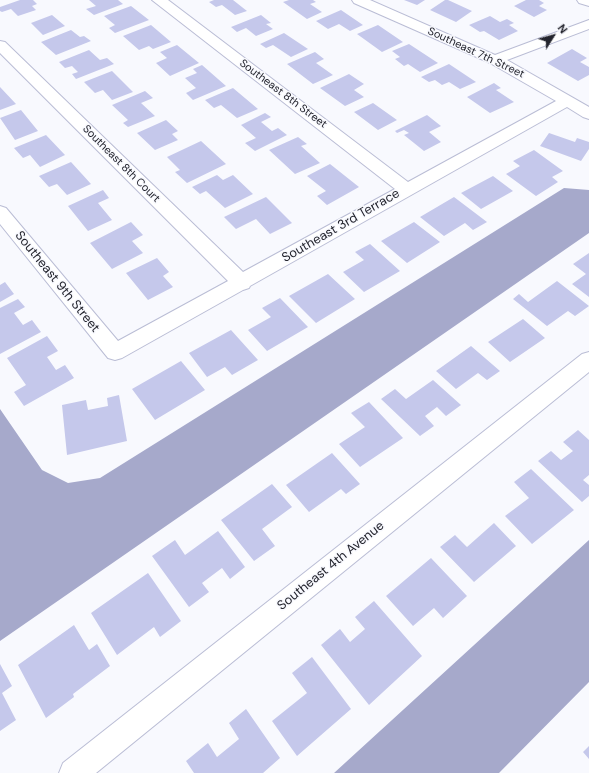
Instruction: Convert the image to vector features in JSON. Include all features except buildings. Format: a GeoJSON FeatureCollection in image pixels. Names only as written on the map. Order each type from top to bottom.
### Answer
{"type":"FeatureCollection","features":[{"type":"Feature","properties":{"kind":"street","name":"Southeast 8th Street"},"geometry":{"type":"LineString","coordinates":[[159,0],[406,189]]}},
{"type":"Feature","properties":{"kind":"street","name":"Southeast 7th Street"},"geometry":{"type":"LineString","coordinates":[[359,0],[495,60],[526,76],[589,114]]}},
{"type":"Feature","properties":{"kind":"street"},"geometry":{"type":"LineString","coordinates":[[584,0],[589,2]]}},
{"type":"Feature","properties":{"kind":"street"},"geometry":{"type":"LineString","coordinates":[[495,60],[589,24]]}},
{"type":"Feature","properties":{"kind":"street","name":"Southeast 8th Court"},"geometry":{"type":"LineString","coordinates":[[0,44],[242,283]]}},
{"type":"Feature","properties":{"kind":"street","name":"Southeast 3rd Terrace"},"geometry":{"type":"LineString","coordinates":[[115,352],[242,283],[406,189],[567,101]]}},
{"type":"Feature","properties":{"kind":"street","name":"Southeast 9th Street"},"geometry":{"type":"LineString","coordinates":[[0,212],[115,352]]}},
{"type":"Feature","properties":{"kind":"street","name":"Southeast 4th Avenue"},"geometry":{"type":"LineString","coordinates":[[73,773],[589,360]]}},
{"type":"Feature","properties":{"kind":"water"},"geometry":{"type":"Polygon","coordinates":[[[564,188],[589,190],[589,233],[0,641],[0,409],[42,470],[68,483],[100,478],[564,188]]]}},
{"type":"Feature","properties":{"kind":"water"},"geometry":{"type":"Polygon","coordinates":[[[589,540],[589,682],[499,773],[334,773],[589,540]]]}}]}
